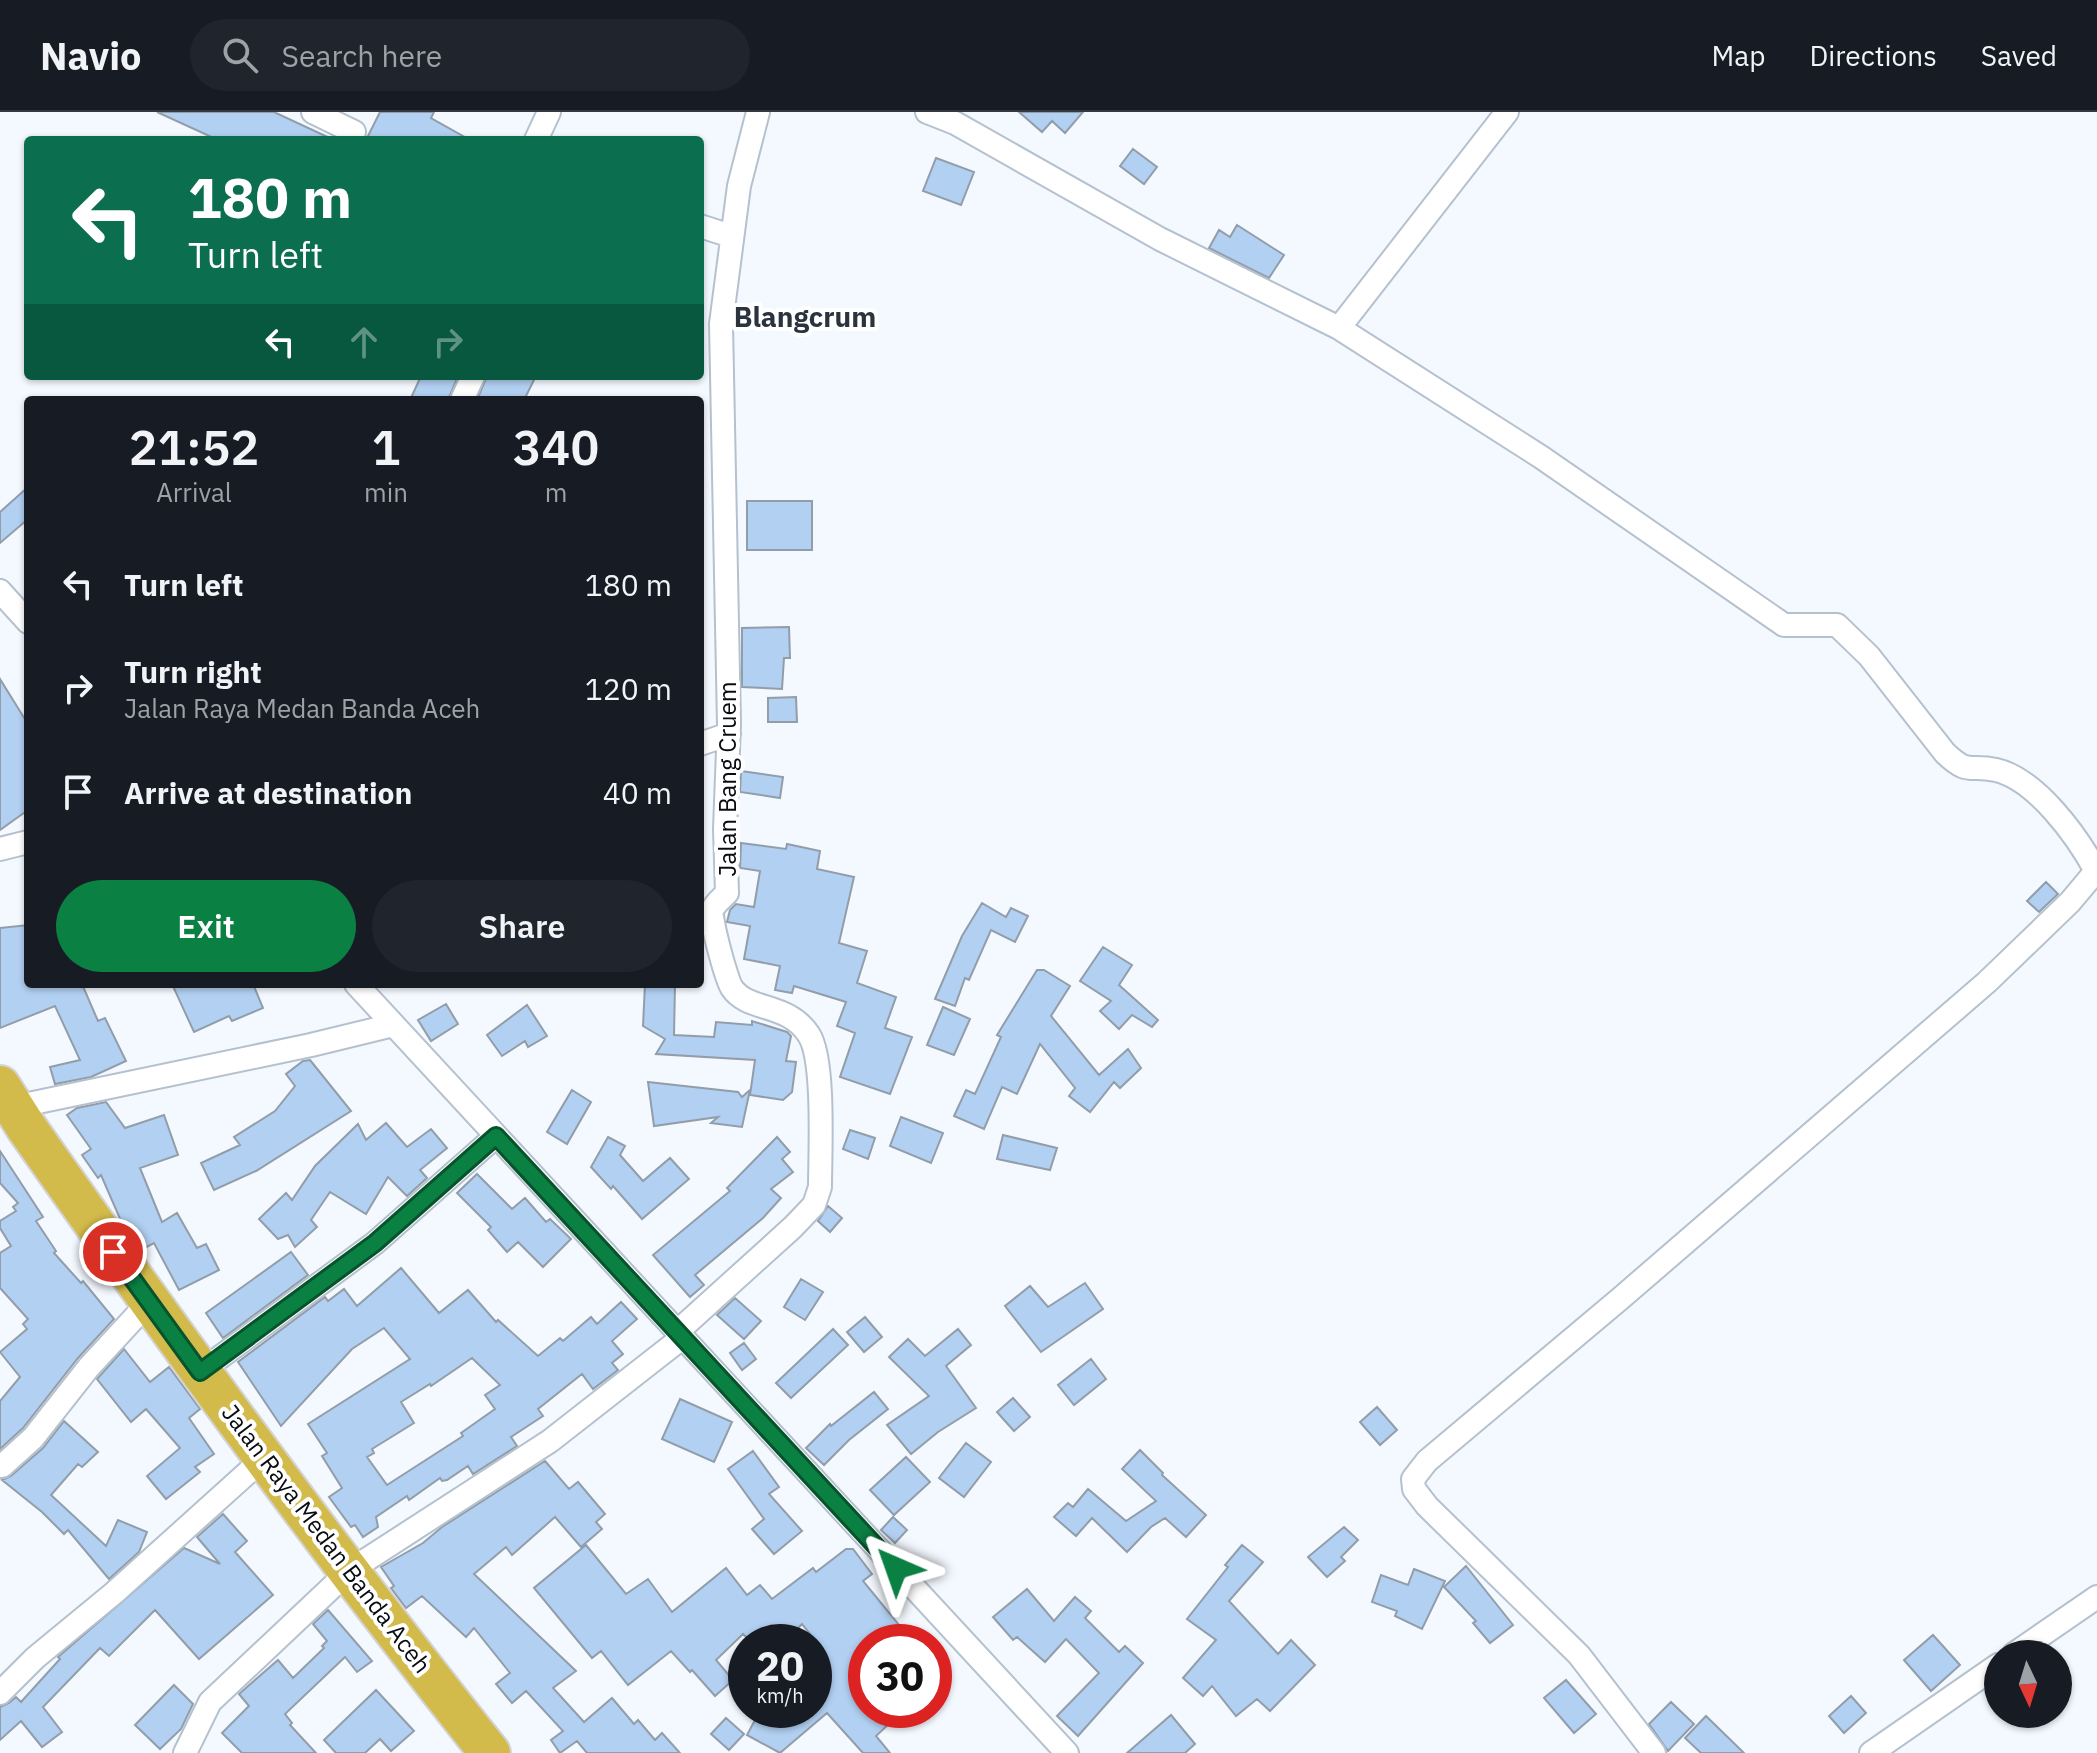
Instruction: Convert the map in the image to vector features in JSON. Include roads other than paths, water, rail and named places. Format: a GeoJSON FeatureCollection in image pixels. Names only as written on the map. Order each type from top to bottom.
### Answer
{"type":"FeatureCollection","features":[{"type":"Feature","properties":{"kind":"highway","name":"Jalan Raya Medan Banda Aceh"},"geometry":{"type":"LineString","coordinates":[[7,1097],[200,1372],[490,1753]]}},
{"type":"Feature","properties":{"kind":"street"},"geometry":{"type":"LineString","coordinates":[[313,112],[355,128]]}},
{"type":"Feature","properties":{"kind":"street"},"geometry":{"type":"LineString","coordinates":[[538,136],[549,112]]}},
{"type":"Feature","properties":{"kind":"street","name":"Jalan Bang Cruem"},"geometry":{"type":"LineString","coordinates":[[185,1753],[210,1702],[349,1571],[550,1441],[680,1335],[814,1205],[820,1187],[818,1065],[810,1035],[785,1012],[753,1004],[732,988],[711,920],[712,908],[727,893],[725,829],[729,734],[721,324],[739,186],[758,112]]}},
{"type":"Feature","properties":{"kind":"street"},"geometry":{"type":"LineString","coordinates":[[927,112],[955,123],[1160,239],[1339,328],[1541,457],[1784,625],[1830,625],[1844,630],[1869,656],[1945,753],[1963,768],[1995,770],[2029,786],[2074,835],[2096,870],[2093,878],[2049,924],[1987,982],[1427,1461],[1413,1479],[1427,1506],[1579,1655],[1654,1753]]}},
{"type":"Feature","properties":{"kind":"street"},"geometry":{"type":"LineString","coordinates":[[1339,328],[1507,112]]}},
{"type":"Feature","properties":{"kind":"street"},"geometry":{"type":"LineString","coordinates":[[704,227],[731,236]]}},
{"type":"Feature","properties":{"kind":"street"},"geometry":{"type":"LineString","coordinates":[[0,591],[24,618]]}},
{"type":"Feature","properties":{"kind":"street"},"geometry":{"type":"LineString","coordinates":[[704,743],[729,734]]}},
{"type":"Feature","properties":{"kind":"street"},"geometry":{"type":"LineString","coordinates":[[0,849],[24,843]]}},
{"type":"Feature","properties":{"kind":"street"},"geometry":{"type":"LineString","coordinates":[[360,988],[1067,1753]]}},
{"type":"Feature","properties":{"kind":"street"},"geometry":{"type":"LineString","coordinates":[[7,1097],[296,1048],[393,1025]]}},
{"type":"Feature","properties":{"kind":"street"},"geometry":{"type":"LineString","coordinates":[[200,1372],[375,1243],[496,1136]]}},
{"type":"Feature","properties":{"kind":"street"},"geometry":{"type":"LineString","coordinates":[[2,1466],[33,1438],[89,1367],[149,1302]]}},
{"type":"Feature","properties":{"kind":"street"},"geometry":{"type":"LineString","coordinates":[[0,1693],[35,1658],[114,1593],[265,1457]]}},
{"type":"Feature","properties":{"kind":"street"},"geometry":{"type":"LineString","coordinates":[[2034,1640],[2097,1597]]}},
{"type":"Feature","properties":{"kind":"street"},"geometry":{"type":"LineString","coordinates":[[1871,1753],[1984,1675]]}},
{"type":"Feature","properties":{"kind":"district","name":"Blangcrum"},"geometry":{"type":"Point","coordinates":[805,317]}}]}
